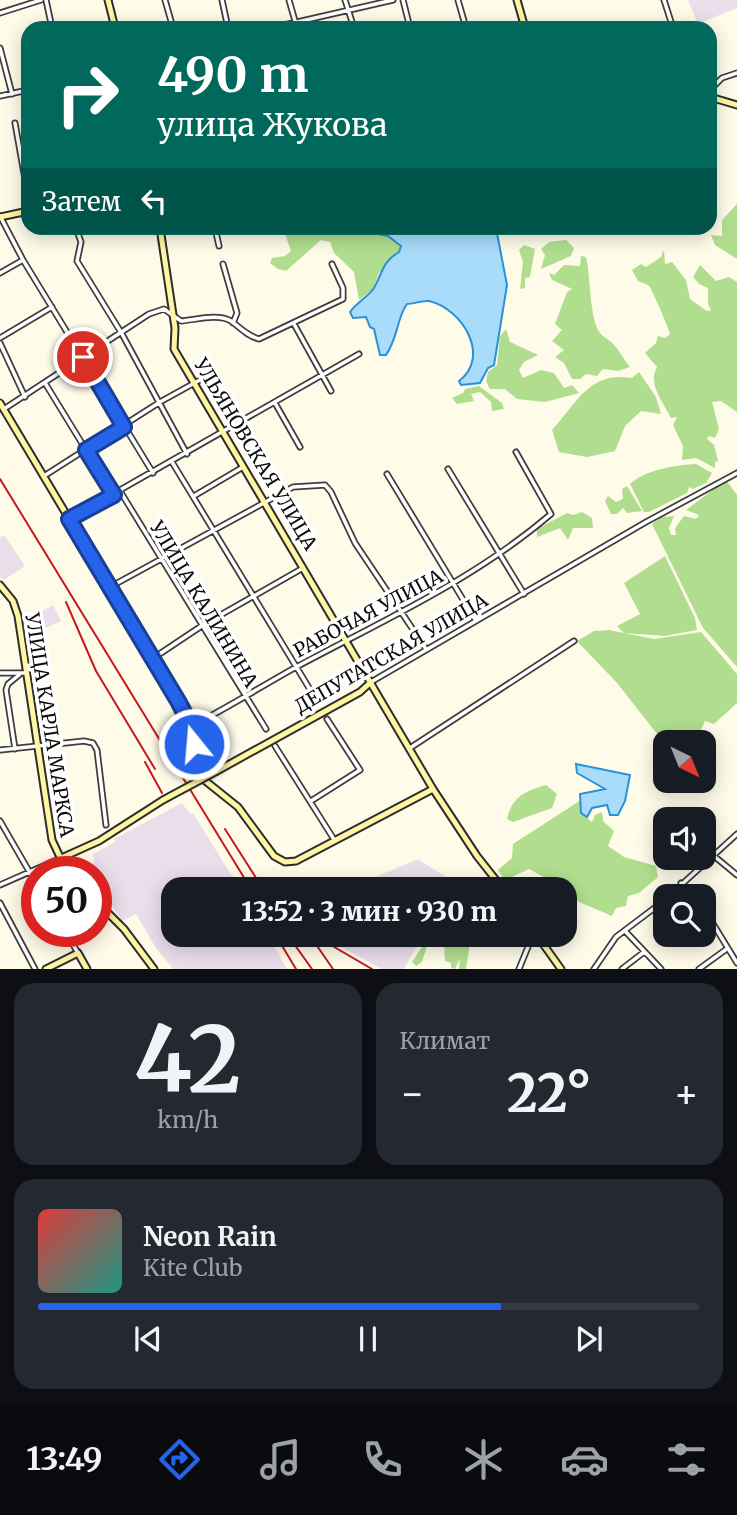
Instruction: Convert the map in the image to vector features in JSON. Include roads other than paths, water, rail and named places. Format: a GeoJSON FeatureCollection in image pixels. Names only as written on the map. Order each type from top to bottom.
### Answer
{"type":"FeatureCollection","features":[{"type":"Feature","properties":{"kind":"main road"},"geometry":{"type":"LineString","coordinates":[[108,0],[113,21]]}},
{"type":"Feature","properties":{"kind":"main road"},"geometry":{"type":"LineString","coordinates":[[517,0],[523,21]]}},
{"type":"Feature","properties":{"kind":"main road"},"geometry":{"type":"LineString","coordinates":[[717,99],[737,105]]}},
{"type":"Feature","properties":{"kind":"main road"},"geometry":{"type":"LineString","coordinates":[[0,216],[21,212]]}},
{"type":"Feature","properties":{"kind":"main road","name":"УЛЬЯНОВСКАЯ УЛИЦА"},"geometry":{"type":"LineString","coordinates":[[161,235],[174,349],[305,567],[433,789]]}},
{"type":"Feature","properties":{"kind":"main road"},"geometry":{"type":"LineString","coordinates":[[2,406],[190,727],[203,779],[238,807],[279,860],[296,861],[433,789],[494,877]]}},
{"type":"Feature","properties":{"kind":"main road","name":"УЛИЦА КАРЛА МАРКСА"},"geometry":{"type":"LineString","coordinates":[[0,586],[13,601],[19,617],[52,840],[58,856]]}},
{"type":"Feature","properties":{"kind":"main road","name":"ДЕПУТАТСКАЯ УЛИЦА"},"geometry":{"type":"LineString","coordinates":[[66,856],[99,841],[163,800],[360,692],[371,682]]}},
{"type":"Feature","properties":{"kind":"main road"},"geometry":{"type":"LineString","coordinates":[[112,917],[154,969]]}},
{"type":"Feature","properties":{"kind":"main road"},"geometry":{"type":"LineString","coordinates":[[545,947],[561,969]]}},
{"type":"Feature","properties":{"kind":"main road"},"geometry":{"type":"LineString","coordinates":[[46,969],[78,953],[87,969]]}},
{"type":"Feature","properties":{"kind":"street"},"geometry":{"type":"LineString","coordinates":[[0,13],[41,0]]}},
{"type":"Feature","properties":{"kind":"street"},"geometry":{"type":"LineString","coordinates":[[46,0],[50,21]]}},
{"type":"Feature","properties":{"kind":"street"},"geometry":{"type":"LineString","coordinates":[[165,0],[171,21]]}},
{"type":"Feature","properties":{"kind":"street"},"geometry":{"type":"LineString","coordinates":[[222,0],[226,21]]}},
{"type":"Feature","properties":{"kind":"street"},"geometry":{"type":"LineString","coordinates":[[289,0],[295,21],[393,0]]}},
{"type":"Feature","properties":{"kind":"street"},"geometry":{"type":"LineString","coordinates":[[345,0],[352,21]]}},
{"type":"Feature","properties":{"kind":"street"},"geometry":{"type":"LineString","coordinates":[[403,0],[408,21]]}},
{"type":"Feature","properties":{"kind":"street"},"geometry":{"type":"LineString","coordinates":[[458,0],[464,21]]}},
{"type":"Feature","properties":{"kind":"street"},"geometry":{"type":"LineString","coordinates":[[664,0],[671,21]]}},
{"type":"Feature","properties":{"kind":"street"},"geometry":{"type":"LineString","coordinates":[[0,48],[12,94]]}},
{"type":"Feature","properties":{"kind":"street"},"geometry":{"type":"LineString","coordinates":[[717,83],[722,78],[737,73]]}},
{"type":"Feature","properties":{"kind":"street"},"geometry":{"type":"LineString","coordinates":[[0,96],[21,92]]}},
{"type":"Feature","properties":{"kind":"street"},"geometry":{"type":"LineString","coordinates":[[15,123],[21,157]]}},
{"type":"Feature","properties":{"kind":"street"},"geometry":{"type":"LineString","coordinates":[[0,216],[23,260],[153,473]]}},
{"type":"Feature","properties":{"kind":"street"},"geometry":{"type":"LineString","coordinates":[[78,235],[81,242],[78,261],[122,334],[187,454]]}},
{"type":"Feature","properties":{"kind":"street"},"geometry":{"type":"LineString","coordinates":[[217,235],[219,246]]}},
{"type":"Feature","properties":{"kind":"street"},"geometry":{"type":"LineString","coordinates":[[0,273],[23,260]]}},
{"type":"Feature","properties":{"kind":"street"},"geometry":{"type":"LineString","coordinates":[[223,264],[237,313],[232,322]]}},
{"type":"Feature","properties":{"kind":"street"},"geometry":{"type":"LineString","coordinates":[[2,406],[26,397],[149,314],[164,309],[181,321],[221,317],[232,322],[244,335],[259,339],[294,324],[343,299],[343,288],[332,264]]}},
{"type":"Feature","properties":{"kind":"street"},"geometry":{"type":"LineString","coordinates":[[26,397],[0,340],[52,307]]}},
{"type":"Feature","properties":{"kind":"street"},"geometry":{"type":"LineString","coordinates":[[294,324],[331,391]]}},
{"type":"Feature","properties":{"kind":"street"},"geometry":{"type":"LineString","coordinates":[[69,519],[223,434],[359,354]]}},
{"type":"Feature","properties":{"kind":"street"},"geometry":{"type":"LineString","coordinates":[[44,476],[160,402],[207,376]]}},
{"type":"Feature","properties":{"kind":"street"},"geometry":{"type":"LineString","coordinates":[[45,383],[114,495]]}},
{"type":"Feature","properties":{"kind":"street"},"geometry":{"type":"LineString","coordinates":[[275,402],[299,447]]}},
{"type":"Feature","properties":{"kind":"street","name":"РАБОЧАЯ УЛИЦА"},"geometry":{"type":"LineString","coordinates":[[190,727],[454,583],[499,555],[551,514],[516,452]]}},
{"type":"Feature","properties":{"kind":"street"},"geometry":{"type":"LineString","coordinates":[[173,462],[317,701]]}},
{"type":"Feature","properties":{"kind":"street"},"geometry":{"type":"LineString","coordinates":[[193,496],[243,467]]}},
{"type":"Feature","properties":{"kind":"street"},"geometry":{"type":"LineString","coordinates":[[448,469],[524,594]]}},
{"type":"Feature","properties":{"kind":"street","name":"ДЕПУТАТСКАЯ УЛИЦА"},"geometry":{"type":"LineString","coordinates":[[371,682],[737,473]]}},
{"type":"Feature","properties":{"kind":"street"},"geometry":{"type":"LineString","coordinates":[[387,474],[476,621]]}},
{"type":"Feature","properties":{"kind":"street"},"geometry":{"type":"LineString","coordinates":[[110,587],[297,485],[327,486],[355,543],[426,649]]}},
{"type":"Feature","properties":{"kind":"street","name":"УЛИЦА КАЛИНИНА"},"geometry":{"type":"LineString","coordinates":[[120,491],[266,729]]}},
{"type":"Feature","properties":{"kind":"street"},"geometry":{"type":"LineString","coordinates":[[152,659],[203,625],[305,567]]}},
{"type":"Feature","properties":{"kind":"street"},"geometry":{"type":"LineString","coordinates":[[410,748],[574,641]]}},
{"type":"Feature","properties":{"kind":"street"},"geometry":{"type":"LineString","coordinates":[[0,673],[27,673]]}},
{"type":"Feature","properties":{"kind":"street"},"geometry":{"type":"LineString","coordinates":[[15,749],[6,690],[8,684],[19,675]]}},
{"type":"Feature","properties":{"kind":"street"},"geometry":{"type":"LineString","coordinates":[[360,692],[379,694]]}},
{"type":"Feature","properties":{"kind":"street"},"geometry":{"type":"LineString","coordinates":[[311,802],[360,770],[327,719]]}},
{"type":"Feature","properties":{"kind":"street"},"geometry":{"type":"LineString","coordinates":[[0,750],[88,741],[97,750],[106,825]]}},
{"type":"Feature","properties":{"kind":"street"},"geometry":{"type":"LineString","coordinates":[[275,746],[335,841]]}},
{"type":"Feature","properties":{"kind":"street"},"geometry":{"type":"LineString","coordinates":[[0,821],[21,857]]}},
{"type":"Feature","properties":{"kind":"street"},"geometry":{"type":"LineString","coordinates":[[716,854],[737,834]]}},
{"type":"Feature","properties":{"kind":"street"},"geometry":{"type":"LineString","coordinates":[[716,858],[737,876]]}},
{"type":"Feature","properties":{"kind":"street"},"geometry":{"type":"LineString","coordinates":[[681,883],[697,870]]}},
{"type":"Feature","properties":{"kind":"street"},"geometry":{"type":"LineString","coordinates":[[0,885],[21,877]]}},
{"type":"Feature","properties":{"kind":"street"},"geometry":{"type":"LineString","coordinates":[[0,903],[35,969]]}},
{"type":"Feature","properties":{"kind":"street"},"geometry":{"type":"LineString","coordinates":[[594,969],[606,949],[653,910]]}},
{"type":"Feature","properties":{"kind":"street"},"geometry":{"type":"LineString","coordinates":[[716,928],[737,963]]}},
{"type":"Feature","properties":{"kind":"street"},"geometry":{"type":"LineString","coordinates":[[626,932],[661,969]]}},
{"type":"Feature","properties":{"kind":"street"},"geometry":{"type":"LineString","coordinates":[[74,947],[78,953]]}},
{"type":"Feature","properties":{"kind":"street"},"geometry":{"type":"LineString","coordinates":[[519,969],[528,947]]}},
{"type":"Feature","properties":{"kind":"street"},"geometry":{"type":"LineString","coordinates":[[699,969],[728,948]]}},
{"type":"Feature","properties":{"kind":"street"},"geometry":{"type":"LineString","coordinates":[[622,969],[644,952]]}},
{"type":"Feature","properties":{"kind":"water"},"geometry":{"type":"Polygon","coordinates":[[[383,235],[497,235],[507,285],[494,365],[488,368],[480,383],[461,385],[459,381],[473,360],[473,347],[462,324],[441,306],[429,301],[407,304],[386,355],[380,355],[374,329],[370,327],[366,317],[353,318],[350,312],[374,288],[386,264],[399,252],[401,246],[383,235]]]}},
{"type":"Feature","properties":{"kind":"water"},"geometry":{"type":"Polygon","coordinates":[[[576,764],[630,775],[625,801],[618,815],[610,815],[607,805],[592,808],[587,817],[581,813],[580,794],[605,789],[577,773],[576,764]]]}},
{"type":"Feature","properties":{"kind":"railway"},"geometry":{"type":"LineString","coordinates":[[0,479],[244,877]]}},
{"type":"Feature","properties":{"kind":"railway"},"geometry":{"type":"LineString","coordinates":[[66,602],[96,671],[155,769]]}},
{"type":"Feature","properties":{"kind":"railway"},"geometry":{"type":"LineString","coordinates":[[145,762],[162,793]]}},
{"type":"Feature","properties":{"kind":"railway"},"geometry":{"type":"LineString","coordinates":[[225,829],[255,877]]}},
{"type":"Feature","properties":{"kind":"railway"},"geometry":{"type":"LineString","coordinates":[[283,947],[296,969]]}},
{"type":"Feature","properties":{"kind":"railway"},"geometry":{"type":"LineString","coordinates":[[296,947],[312,969]]}},
{"type":"Feature","properties":{"kind":"railway"},"geometry":{"type":"LineString","coordinates":[[318,947],[333,969]]}},
{"type":"Feature","properties":{"kind":"railway"},"geometry":{"type":"LineString","coordinates":[[334,947],[372,969]]}}]}
